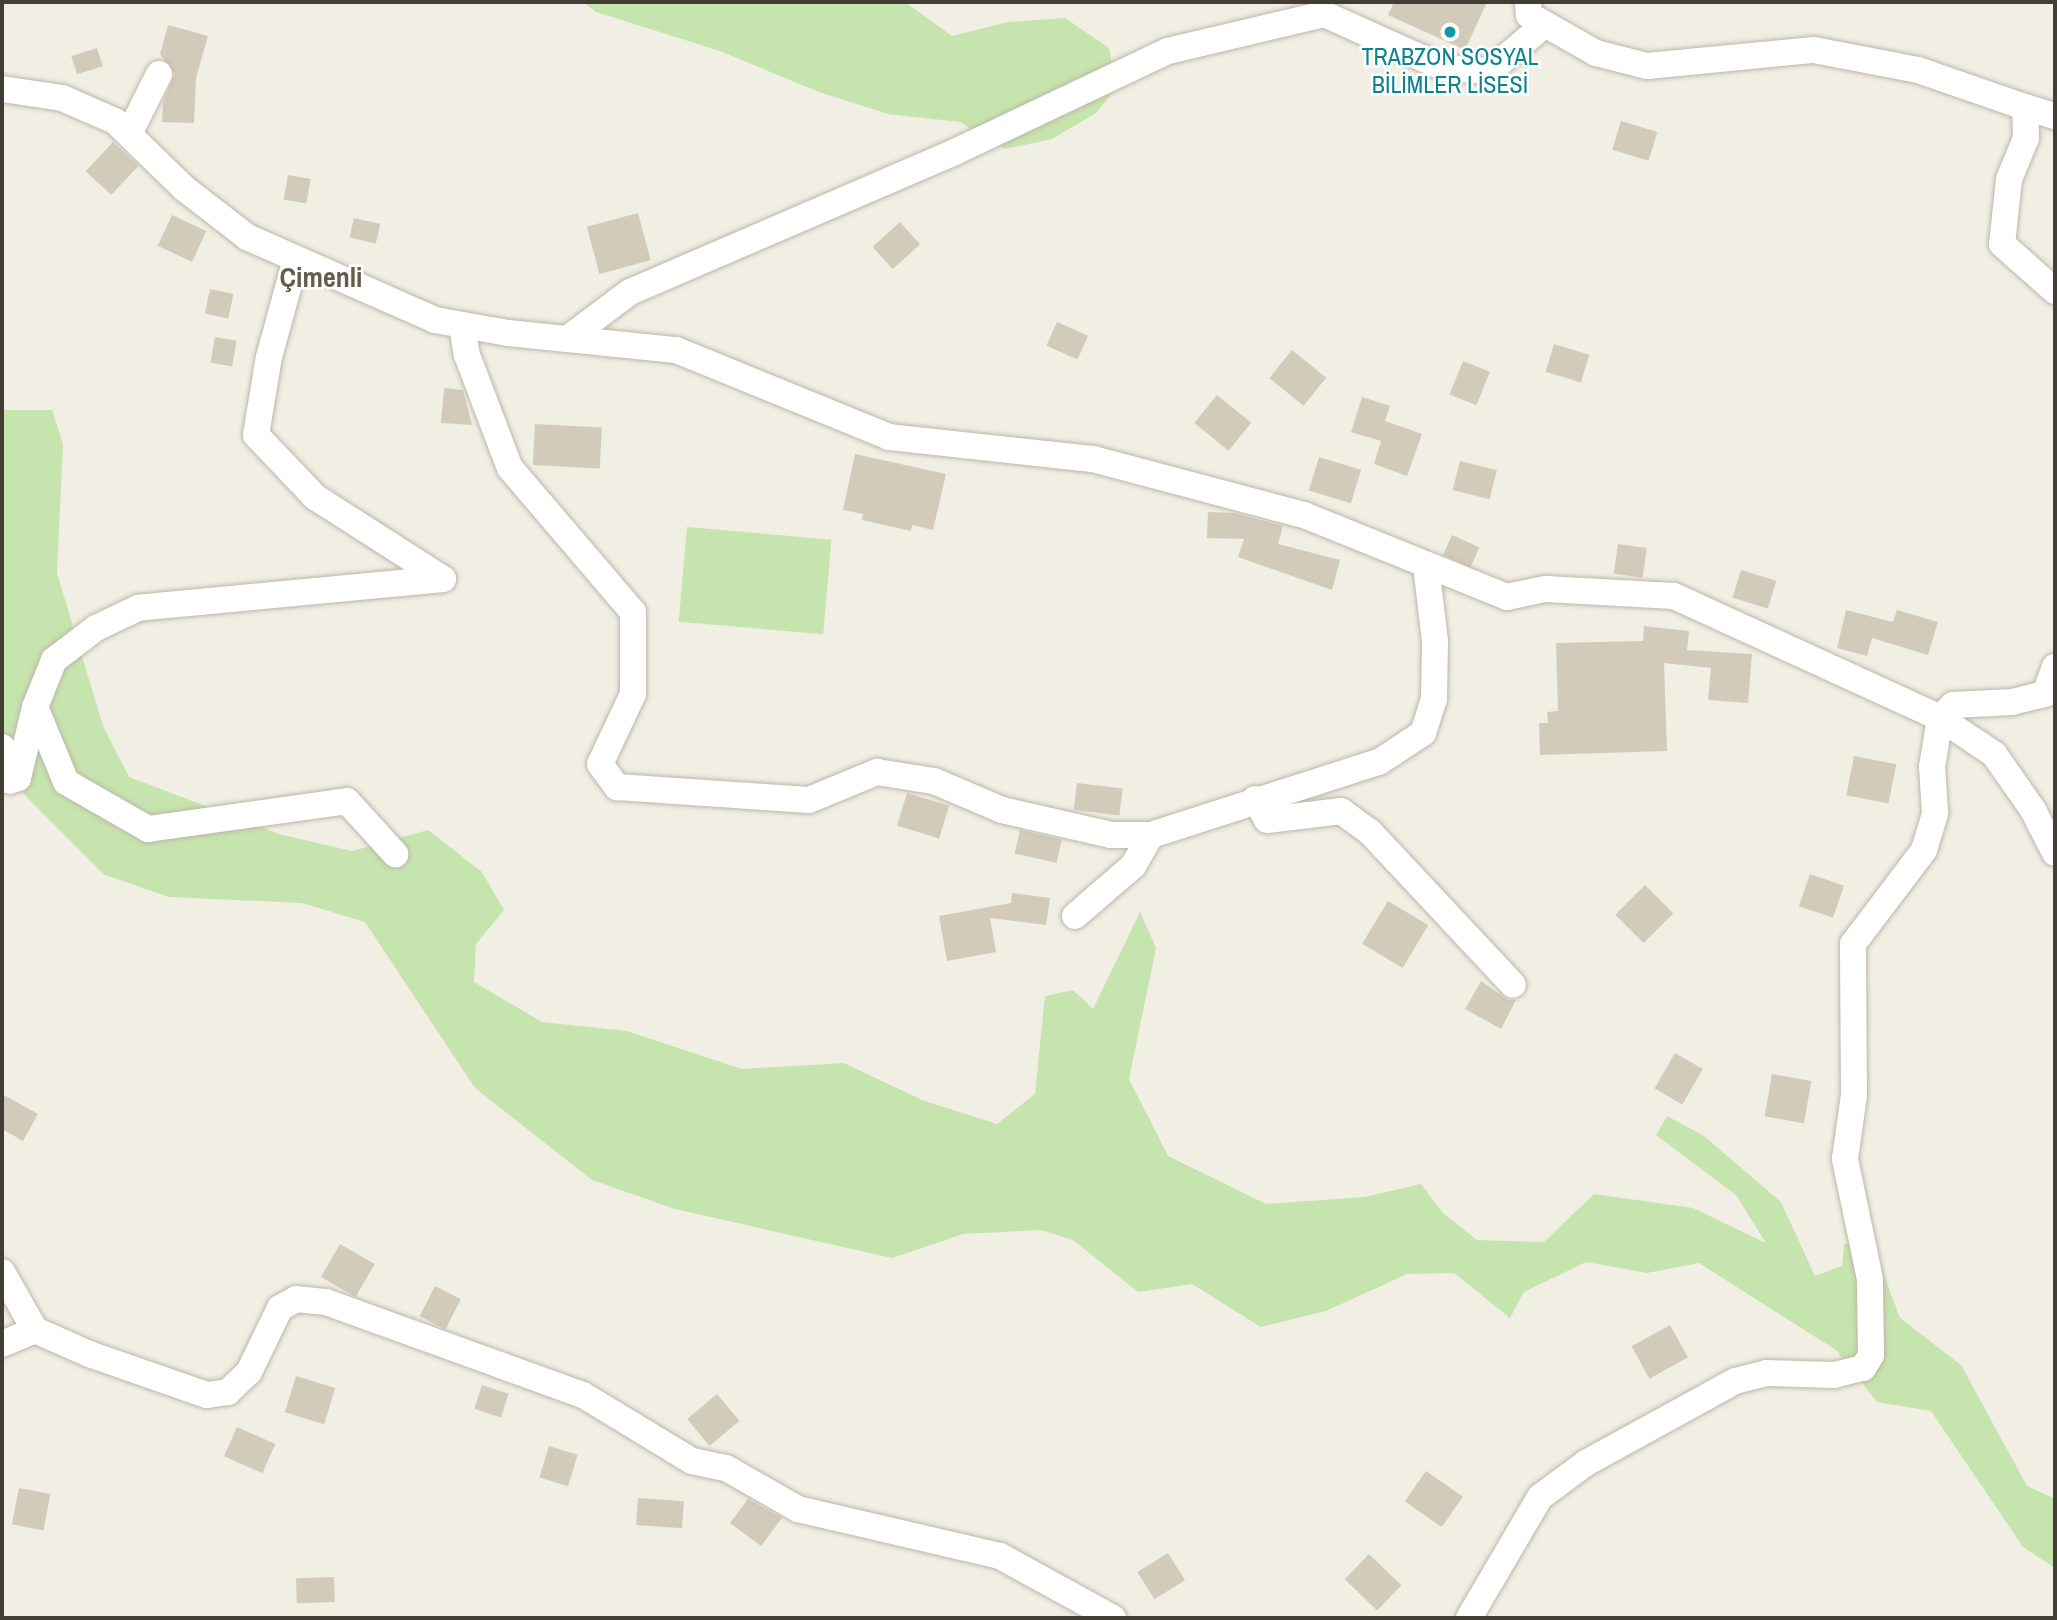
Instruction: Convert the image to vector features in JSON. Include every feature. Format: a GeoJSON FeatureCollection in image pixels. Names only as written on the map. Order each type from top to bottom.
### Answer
{"type":"FeatureCollection","features":[{"type":"Feature","properties":{"kind":"street"},"geometry":{"type":"LineString","coordinates":[[1528,2],[1529,15],[1596,53],[1647,66],[1814,50],[1918,70],[2055,116]]}},
{"type":"Feature","properties":{"kind":"street"},"geometry":{"type":"LineString","coordinates":[[570,337],[630,292],[957,151],[1168,51],[1324,14],[1444,68],[1490,71],[1545,24]]}},
{"type":"Feature","properties":{"kind":"street"},"geometry":{"type":"LineString","coordinates":[[129,134],[159,74]]}},
{"type":"Feature","properties":{"kind":"street"},"geometry":{"type":"LineString","coordinates":[[2,89],[62,98],[115,121],[185,189],[247,237],[435,320],[676,350],[889,437],[1093,458],[1203,491],[1304,514],[1372,539],[1426,565],[1507,597],[1546,589],[1674,596],[1940,718],[1994,754],[2033,810],[2055,853]]}},
{"type":"Feature","properties":{"kind":"street"},"geometry":{"type":"LineString","coordinates":[[2025,107],[2026,138],[2009,179],[2002,244],[2055,291]]}},
{"type":"Feature","properties":{"kind":"street"},"geometry":{"type":"LineString","coordinates":[[10,781],[54,660],[96,628],[138,607],[443,579],[315,497],[256,435],[268,357],[296,259]]}},
{"type":"Feature","properties":{"kind":"street"},"geometry":{"type":"LineString","coordinates":[[462,325],[467,355],[510,468],[633,612],[633,694],[600,764],[617,787],[712,797],[809,800],[877,772],[934,781],[1002,810],[1111,835],[1151,835],[1255,799],[1379,762],[1423,733],[1434,699],[1435,641],[1426,565]]}},
{"type":"Feature","properties":{"kind":"street"},"geometry":{"type":"LineString","coordinates":[[1469,1618],[1540,1497],[1586,1463],[1735,1381],[1766,1373],[1835,1375],[1863,1368],[1871,1355],[1870,1279],[1845,1159],[1854,1095],[1853,944],[1924,850],[1935,813],[1932,767],[1940,718],[1953,705],[2012,702],[2045,694],[2055,667]]}},
{"type":"Feature","properties":{"kind":"street"},"geometry":{"type":"LineString","coordinates":[[35,707],[66,782],[148,828],[347,801],[395,854]]}},
{"type":"Feature","properties":{"kind":"street"},"geometry":{"type":"LineString","coordinates":[[2,747],[10,781]]}},
{"type":"Feature","properties":{"kind":"street"},"geometry":{"type":"LineString","coordinates":[[1255,799],[1267,820],[1341,811],[1351,818],[1370,832],[1513,985]]}},
{"type":"Feature","properties":{"kind":"street"},"geometry":{"type":"LineString","coordinates":[[1075,916],[1133,866],[1151,835]]}},
{"type":"Feature","properties":{"kind":"street"},"geometry":{"type":"LineString","coordinates":[[2,1272],[36,1330],[89,1354],[207,1395],[228,1392],[249,1372],[281,1308],[296,1299],[326,1302],[583,1395],[692,1461],[726,1468],[798,1509],[1000,1556],[1113,1618]]}},
{"type":"Feature","properties":{"kind":"street"},"geometry":{"type":"LineString","coordinates":[[2,1344],[36,1330]]}},
{"type":"Feature","properties":{"kind":"green space"},"geometry":{"type":"Polygon","coordinates":[[[583,2],[905,2],[952,36],[1008,22],[1065,18],[1109,48],[1116,88],[1096,113],[1052,139],[1005,149],[960,122],[888,114],[819,92],[720,51],[596,12],[583,2]]]}},
{"type":"Feature","properties":{"kind":"green space"},"geometry":{"type":"Polygon","coordinates":[[[2,410],[52,410],[63,444],[57,573],[103,726],[129,777],[279,834],[352,851],[428,830],[482,872],[504,910],[476,944],[474,982],[542,1022],[627,1031],[742,1069],[844,1063],[922,1100],[997,1124],[1035,1094],[1045,996],[1073,990],[1093,1009],[1140,912],[1156,948],[1129,1079],[1168,1156],[1266,1204],[1365,1197],[1421,1184],[1443,1213],[1477,1240],[1544,1242],[1594,1194],[1693,1208],[1766,1243],[1736,1195],[1656,1135],[1667,1116],[1704,1136],[1781,1202],[1815,1276],[1842,1266],[1844,1244],[1873,1246],[1900,1318],[1961,1365],[2027,1486],[2055,1499],[2055,1568],[2023,1547],[1931,1411],[1877,1402],[1836,1350],[1699,1263],[1647,1273],[1586,1262],[1524,1292],[1510,1318],[1454,1273],[1407,1274],[1326,1311],[1261,1327],[1192,1284],[1138,1292],[1073,1240],[1041,1230],[963,1234],[892,1258],[675,1209],[592,1180],[475,1088],[365,922],[302,903],[169,897],[103,874],[2,772],[2,410]]]}},
{"type":"Feature","properties":{"kind":"green space"},"geometry":{"type":"Polygon","coordinates":[[[687,527],[831,540],[823,634],[679,622],[687,527]]]}},
{"type":"Feature","properties":{"kind":"building","name":"TRABZON SOSYAL BİLİMLER LİSESİ"},"geometry":{"type":"Polygon","coordinates":[[[1394,2],[1487,2],[1465,50],[1388,15],[1394,2]]]}},
{"type":"Feature","properties":{"kind":"building"},"geometry":{"type":"Polygon","coordinates":[[[168,25],[208,36],[196,78],[194,123],[162,122],[163,102],[175,74],[160,54],[168,25]]]}},
{"type":"Feature","properties":{"kind":"building"},"geometry":{"type":"Polygon","coordinates":[[[97,48],[103,66],[77,74],[71,56],[97,48]]]}},
{"type":"Feature","properties":{"kind":"building"},"geometry":{"type":"Polygon","coordinates":[[[1621,121],[1657,132],[1649,161],[1612,150],[1621,121]]]}},
{"type":"Feature","properties":{"kind":"building"},"geometry":{"type":"Polygon","coordinates":[[[113,142],[139,166],[111,195],[86,171],[113,142]]]}},
{"type":"Feature","properties":{"kind":"building"},"geometry":{"type":"Polygon","coordinates":[[[288,175],[311,179],[306,204],[284,200],[288,175]]]}},
{"type":"Feature","properties":{"kind":"building"},"geometry":{"type":"Polygon","coordinates":[[[638,213],[651,260],[599,274],[587,227],[638,213]]]}},
{"type":"Feature","properties":{"kind":"building"},"geometry":{"type":"Polygon","coordinates":[[[172,215],[206,231],[192,262],[158,246],[172,215]]]}},
{"type":"Feature","properties":{"kind":"building"},"geometry":{"type":"Polygon","coordinates":[[[354,218],[380,224],[376,244],[350,237],[354,218]]]}},
{"type":"Feature","properties":{"kind":"building"},"geometry":{"type":"Polygon","coordinates":[[[900,222],[920,244],[893,269],[873,247],[900,222]]]}},
{"type":"Feature","properties":{"kind":"building"},"geometry":{"type":"Polygon","coordinates":[[[210,289],[233,294],[228,318],[205,313],[210,289]]]}},
{"type":"Feature","properties":{"kind":"building"},"geometry":{"type":"Polygon","coordinates":[[[1057,322],[1088,336],[1077,360],[1046,346],[1057,322]]]}},
{"type":"Feature","properties":{"kind":"building"},"geometry":{"type":"Polygon","coordinates":[[[215,337],[237,341],[232,366],[210,363],[215,337]]]}},
{"type":"Feature","properties":{"kind":"building"},"geometry":{"type":"Polygon","coordinates":[[[1554,344],[1589,355],[1581,383],[1546,372],[1554,344]]]}},
{"type":"Feature","properties":{"kind":"building"},"geometry":{"type":"Polygon","coordinates":[[[1292,350],[1326,378],[1304,406],[1269,378],[1292,350]]]}},
{"type":"Feature","properties":{"kind":"building"},"geometry":{"type":"Polygon","coordinates":[[[1463,361],[1490,372],[1476,405],[1450,394],[1463,361]]]}},
{"type":"Feature","properties":{"kind":"building"},"geometry":{"type":"Polygon","coordinates":[[[444,388],[463,390],[472,425],[441,423],[444,388]]]}},
{"type":"Feature","properties":{"kind":"building"},"geometry":{"type":"Polygon","coordinates":[[[1217,395],[1251,423],[1229,451],[1194,423],[1217,395]]]}},
{"type":"Feature","properties":{"kind":"building"},"geometry":{"type":"Polygon","coordinates":[[[1362,397],[1390,406],[1385,421],[1422,434],[1407,476],[1374,464],[1381,441],[1351,432],[1362,397]]]}},
{"type":"Feature","properties":{"kind":"building"},"geometry":{"type":"Polygon","coordinates":[[[535,424],[602,428],[600,468],[533,465],[535,424]]]}},
{"type":"Feature","properties":{"kind":"building"},"geometry":{"type":"Polygon","coordinates":[[[855,454],[946,474],[933,530],[912,525],[911,531],[862,520],[863,514],[843,510],[855,454]]]}},
{"type":"Feature","properties":{"kind":"building"},"geometry":{"type":"Polygon","coordinates":[[[1319,457],[1361,470],[1351,503],[1309,490],[1319,457]]]}},
{"type":"Feature","properties":{"kind":"building"},"geometry":{"type":"Polygon","coordinates":[[[1460,461],[1497,470],[1490,499],[1453,490],[1460,461]]]}},
{"type":"Feature","properties":{"kind":"building"},"geometry":{"type":"Polygon","coordinates":[[[1208,512],[1234,513],[1283,526],[1278,544],[1340,560],[1332,590],[1238,557],[1244,539],[1207,538],[1208,512]]]}},
{"type":"Feature","properties":{"kind":"building"},"geometry":{"type":"Polygon","coordinates":[[[1452,535],[1479,547],[1470,567],[1443,555],[1452,535]]]}},
{"type":"Feature","properties":{"kind":"building"},"geometry":{"type":"Polygon","coordinates":[[[1618,544],[1647,548],[1643,578],[1614,574],[1618,544]]]}},
{"type":"Feature","properties":{"kind":"building"},"geometry":{"type":"Polygon","coordinates":[[[1741,570],[1776,581],[1768,609],[1733,598],[1741,570]]]}},
{"type":"Feature","properties":{"kind":"building"},"geometry":{"type":"Polygon","coordinates":[[[1846,610],[1893,622],[1897,610],[1938,622],[1928,655],[1872,638],[1867,656],[1837,648],[1846,610]]]}},
{"type":"Feature","properties":{"kind":"building"},"geometry":{"type":"Polygon","coordinates":[[[1644,626],[1689,631],[1687,650],[1752,654],[1748,703],[1708,700],[1711,668],[1664,663],[1667,751],[1540,755],[1539,723],[1548,723],[1547,712],[1558,711],[1556,643],[1643,641],[1644,626]]]}},
{"type":"Feature","properties":{"kind":"building"},"geometry":{"type":"Polygon","coordinates":[[[1854,756],[1896,764],[1889,803],[1846,795],[1854,756]]]}},
{"type":"Feature","properties":{"kind":"building"},"geometry":{"type":"Polygon","coordinates":[[[1077,783],[1123,789],[1119,815],[1074,810],[1077,783]]]}},
{"type":"Feature","properties":{"kind":"building"},"geometry":{"type":"Polygon","coordinates":[[[907,793],[949,806],[939,838],[897,826],[907,793]]]}},
{"type":"Feature","properties":{"kind":"building"},"geometry":{"type":"Polygon","coordinates":[[[1020,830],[1062,840],[1056,863],[1015,853],[1020,830]]]}},
{"type":"Feature","properties":{"kind":"building"},"geometry":{"type":"Polygon","coordinates":[[[1810,874],[1844,886],[1833,918],[1799,906],[1810,874]]]}},
{"type":"Feature","properties":{"kind":"building"},"geometry":{"type":"Polygon","coordinates":[[[1645,885],[1673,913],[1644,943],[1615,915],[1645,885]]]}},
{"type":"Feature","properties":{"kind":"building"},"geometry":{"type":"Polygon","coordinates":[[[1012,893],[1050,898],[1046,925],[990,918],[996,952],[947,961],[939,916],[1011,903],[1012,893]]]}},
{"type":"Feature","properties":{"kind":"building"},"geometry":{"type":"Polygon","coordinates":[[[1388,901],[1428,925],[1403,968],[1362,944],[1388,901]]]}},
{"type":"Feature","properties":{"kind":"building"},"geometry":{"type":"Polygon","coordinates":[[[1481,981],[1508,1000],[1516,1000],[1501,1029],[1465,1009],[1481,981]]]}},
{"type":"Feature","properties":{"kind":"building"},"geometry":{"type":"Polygon","coordinates":[[[1675,1053],[1703,1069],[1682,1105],[1654,1089],[1675,1053]]]}},
{"type":"Feature","properties":{"kind":"building"},"geometry":{"type":"Polygon","coordinates":[[[1772,1074],[1811,1081],[1804,1123],[1765,1116],[1772,1074]]]}},
{"type":"Feature","properties":{"kind":"building"},"geometry":{"type":"Polygon","coordinates":[[[2,1094],[38,1114],[23,1141],[2,1129],[2,1094]]]}},
{"type":"Feature","properties":{"kind":"building"},"geometry":{"type":"Polygon","coordinates":[[[340,1244],[375,1264],[356,1297],[321,1277],[340,1244]]]}},
{"type":"Feature","properties":{"kind":"building"},"geometry":{"type":"Polygon","coordinates":[[[435,1286],[461,1299],[445,1329],[420,1316],[435,1286]]]}},
{"type":"Feature","properties":{"kind":"building"},"geometry":{"type":"Polygon","coordinates":[[[1670,1325],[1688,1357],[1649,1379],[1632,1346],[1670,1325]]]}},
{"type":"Feature","properties":{"kind":"building"},"geometry":{"type":"Polygon","coordinates":[[[296,1376],[335,1388],[324,1424],[285,1412],[296,1376]]]}},
{"type":"Feature","properties":{"kind":"building"},"geometry":{"type":"Polygon","coordinates":[[[482,1385],[509,1394],[501,1417],[474,1409],[482,1385]]]}},
{"type":"Feature","properties":{"kind":"building"},"geometry":{"type":"Polygon","coordinates":[[[717,1394],[739,1421],[710,1446],[687,1419],[717,1394]]]}},
{"type":"Feature","properties":{"kind":"building"},"geometry":{"type":"Polygon","coordinates":[[[237,1427],[275,1444],[262,1473],[224,1456],[237,1427]]]}},
{"type":"Feature","properties":{"kind":"building"},"geometry":{"type":"Polygon","coordinates":[[[549,1446],[578,1455],[568,1486],[539,1478],[549,1446]]]}},
{"type":"Feature","properties":{"kind":"building"},"geometry":{"type":"Polygon","coordinates":[[[1426,1471],[1463,1497],[1442,1527],[1405,1501],[1426,1471]]]}},
{"type":"Feature","properties":{"kind":"building"},"geometry":{"type":"Polygon","coordinates":[[[19,1488],[50,1494],[43,1530],[12,1524],[19,1488]]]}},
{"type":"Feature","properties":{"kind":"building"},"geometry":{"type":"Polygon","coordinates":[[[638,1498],[684,1501],[682,1528],[636,1525],[638,1498]]]}},
{"type":"Feature","properties":{"kind":"building"},"geometry":{"type":"Polygon","coordinates":[[[748,1499],[782,1518],[761,1546],[730,1523],[748,1499]]]}},
{"type":"Feature","properties":{"kind":"building"},"geometry":{"type":"Polygon","coordinates":[[[1168,1553],[1185,1580],[1154,1599],[1137,1572],[1168,1553]]]}},
{"type":"Feature","properties":{"kind":"building"},"geometry":{"type":"Polygon","coordinates":[[[1369,1554],[1401,1585],[1377,1610],[1345,1579],[1369,1554]]]}},
{"type":"Feature","properties":{"kind":"building"},"geometry":{"type":"Polygon","coordinates":[[[334,1577],[335,1602],[297,1603],[296,1578],[334,1577]]]}},
{"type":"Feature","properties":{"kind":"place","name":"TRABZON SOSYAL BİLİMLER LİSESİ"},"geometry":{"type":"Point","coordinates":[1450,32]}},
{"type":"Feature","properties":{"kind":"district","name":"Çimenli"},"geometry":{"type":"Point","coordinates":[321,277]}}]}
